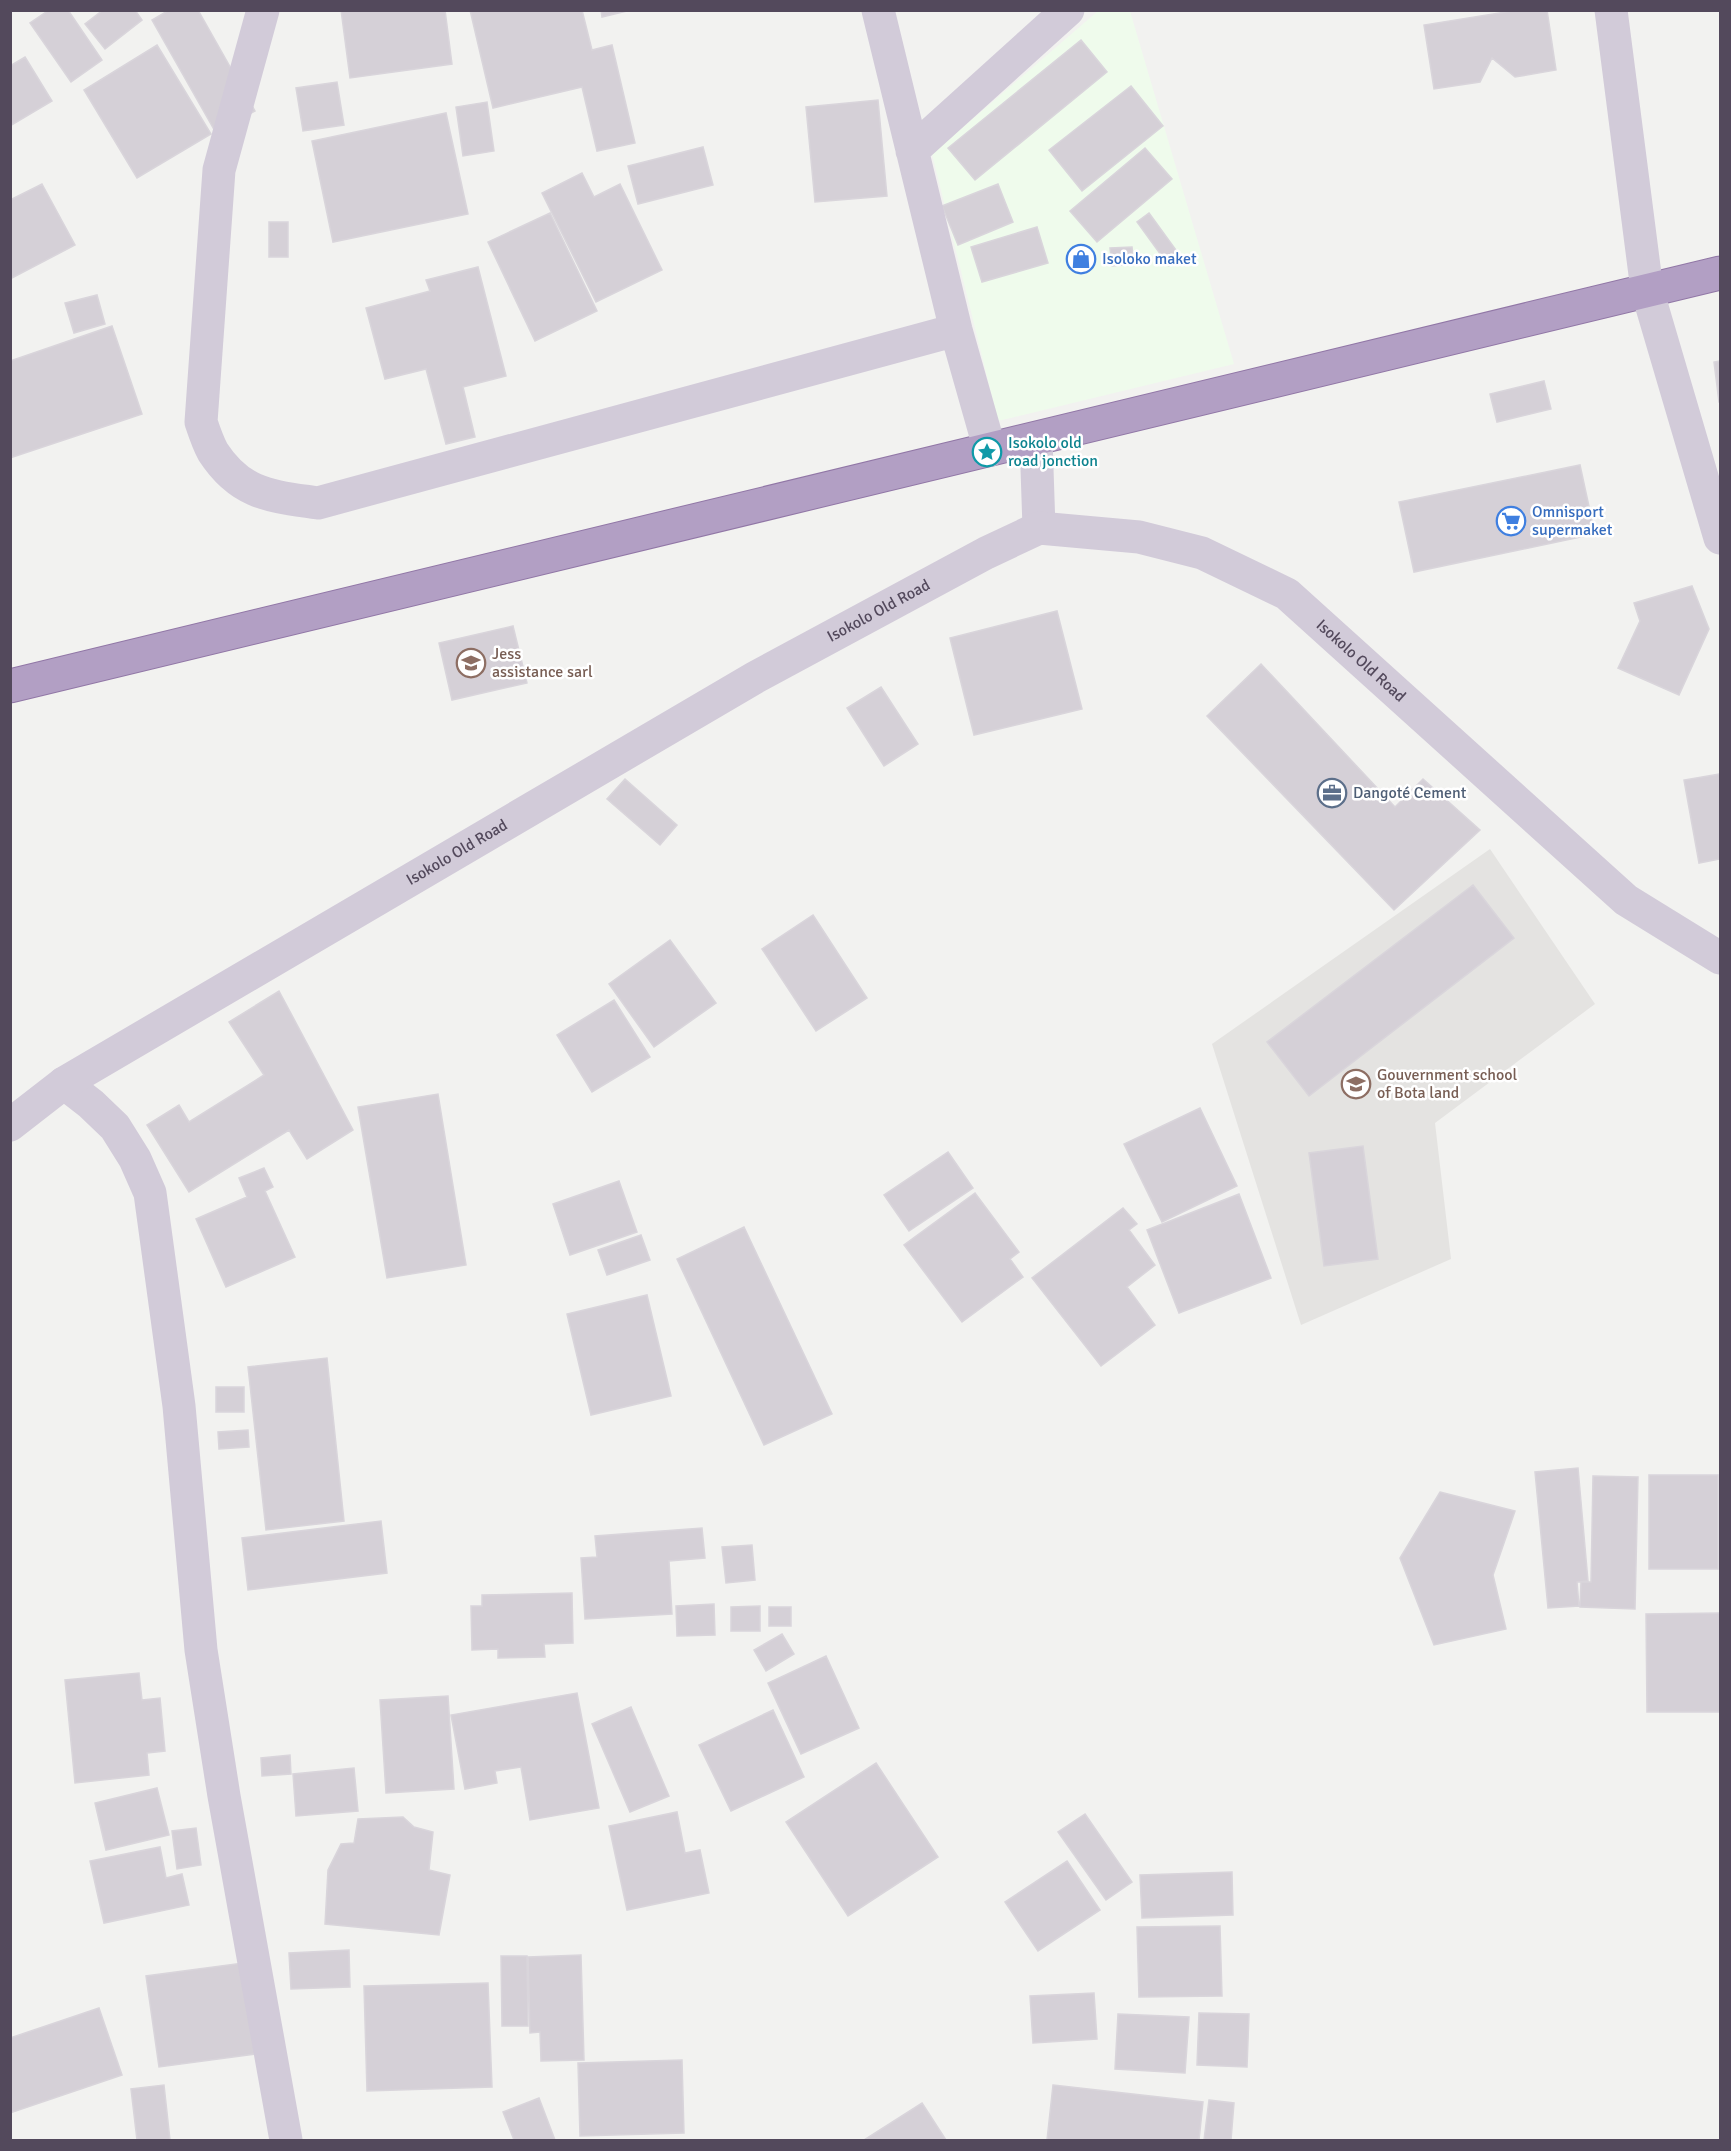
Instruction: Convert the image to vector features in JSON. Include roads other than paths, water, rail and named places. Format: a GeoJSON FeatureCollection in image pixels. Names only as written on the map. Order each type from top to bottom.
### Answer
{"type":"FeatureCollection","features":[{"type":"Feature","properties":{"kind":"highway"},"geometry":{"type":"LineString","coordinates":[[10,686],[1720,273]]}},
{"type":"Feature","properties":{"kind":"street"},"geometry":{"type":"LineString","coordinates":[[263,10],[219,170],[201,422],[212,451],[237,481],[270,496],[318,503],[956,330]]}},
{"type":"Feature","properties":{"kind":"street"},"geometry":{"type":"LineString","coordinates":[[878,10],[956,330],[990,450]]}},
{"type":"Feature","properties":{"kind":"street"},"geometry":{"type":"LineString","coordinates":[[912,151],[1068,10]]}},
{"type":"Feature","properties":{"kind":"street"},"geometry":{"type":"LineString","coordinates":[[1611,10],[1647,290],[1720,538]]}},
{"type":"Feature","properties":{"kind":"street"},"geometry":{"type":"LineString","coordinates":[[1036,439],[1039,528]]}},
{"type":"Feature","properties":{"kind":"street","name":"Isokolo Old Road"},"geometry":{"type":"LineString","coordinates":[[10,1125],[63,1083],[756,676],[986,553],[1039,528],[1139,537],[1202,553],[1287,594],[1626,900],[1720,958]]}},
{"type":"Feature","properties":{"kind":"street"},"geometry":{"type":"LineString","coordinates":[[63,1083],[116,1127],[135,1159],[150,1193],[179,1406],[201,1650],[224,1796],[286,2140]]}},
{"type":"Feature","properties":{"kind":"place","name":"Isoloko maket"},"geometry":{"type":"Point","coordinates":[1081,259]}},
{"type":"Feature","properties":{"kind":"place","name":"Isokolo old road jonction"},"geometry":{"type":"Point","coordinates":[987,452]}},
{"type":"Feature","properties":{"kind":"place","name":"Omnisport supermaket"},"geometry":{"type":"Point","coordinates":[1511,521]}},
{"type":"Feature","properties":{"kind":"place","name":"Jess assistance sarl"},"geometry":{"type":"Point","coordinates":[471,663]}},
{"type":"Feature","properties":{"kind":"place","name":"Dangoté Cement"},"geometry":{"type":"Point","coordinates":[1332,793]}},
{"type":"Feature","properties":{"kind":"place","name":"Gouvernment school of Bota land"},"geometry":{"type":"Point","coordinates":[1356,1084]}}]}
